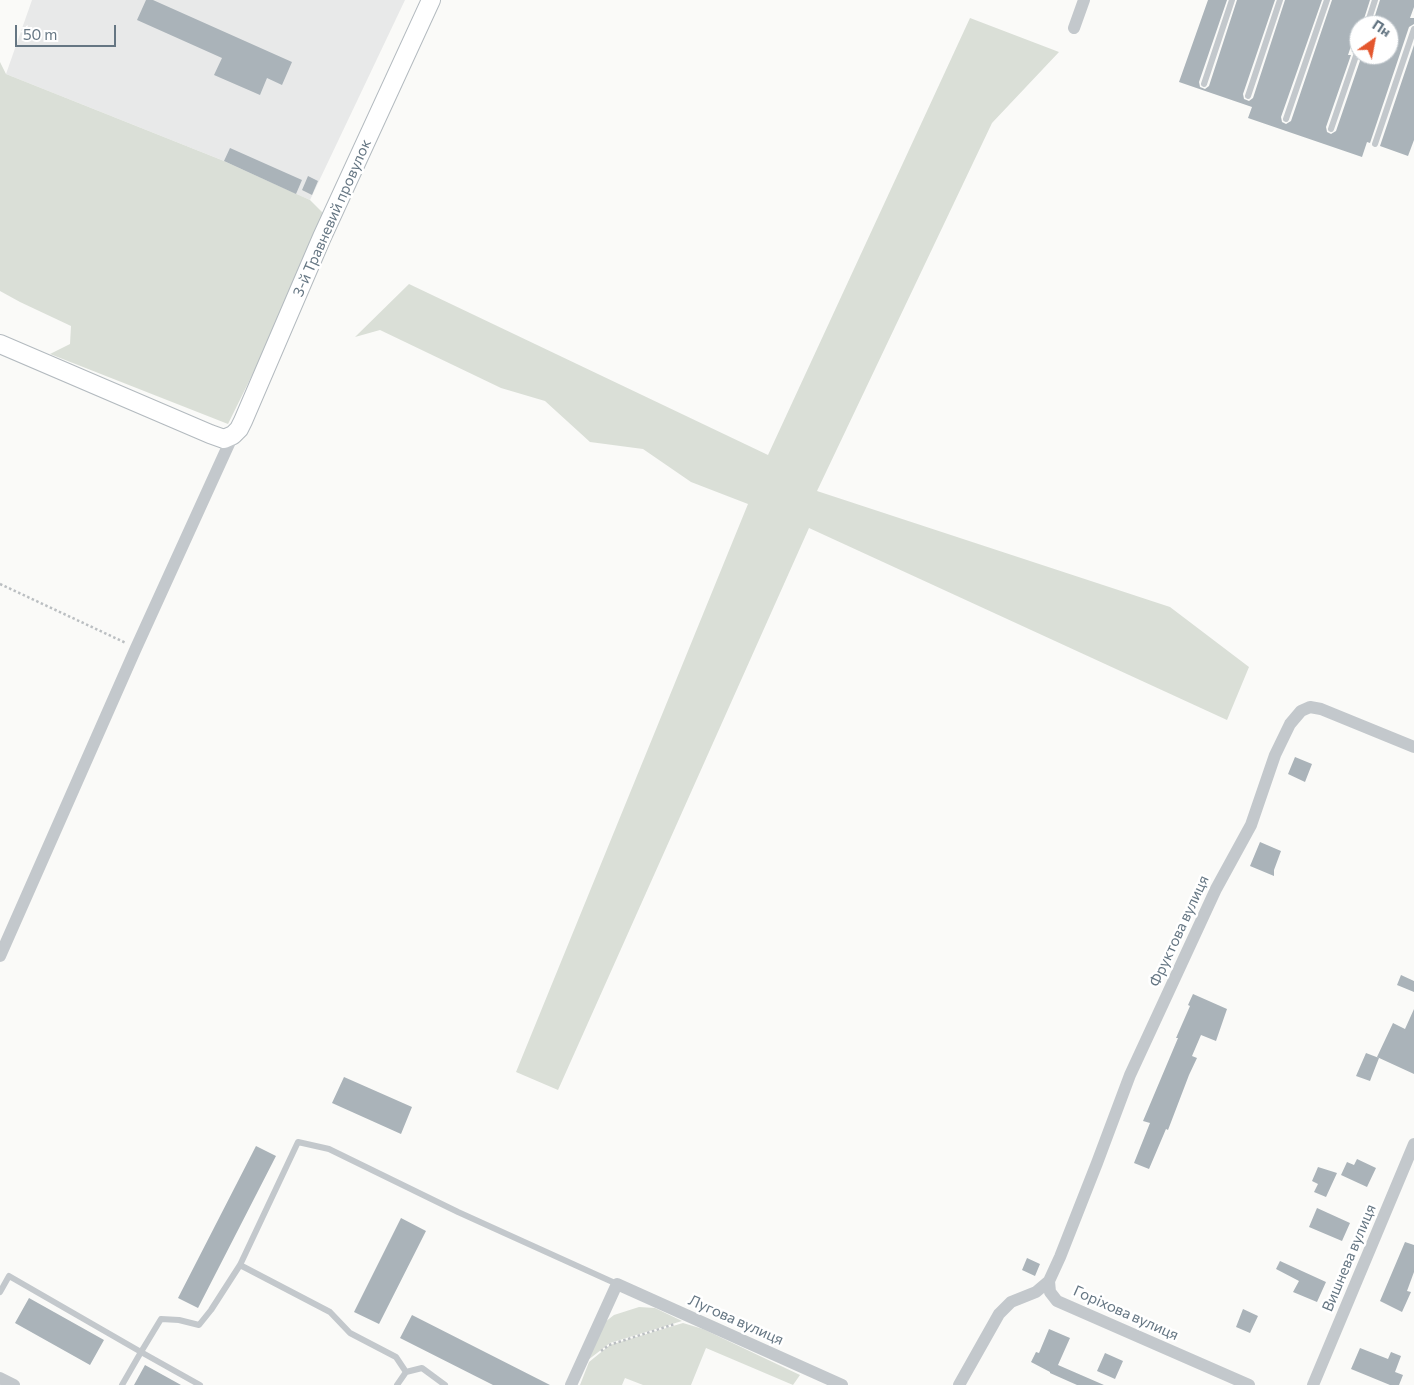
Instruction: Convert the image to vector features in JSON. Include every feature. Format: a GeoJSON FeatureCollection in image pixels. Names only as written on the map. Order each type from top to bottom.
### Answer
{"type":"FeatureCollection","features":[{"type":"Feature","properties":{"kind":"main road","name":"3-й Травневий провулок"},"geometry":{"type":"LineString","coordinates":[[233,435],[243,421],[322,237],[431,0]]}},
{"type":"Feature","properties":{"kind":"main road"},"geometry":{"type":"LineString","coordinates":[[0,344],[210,434],[224,438],[233,435]]}},
{"type":"Feature","properties":{"kind":"street"},"geometry":{"type":"LineString","coordinates":[[1074,28],[1084,0]]}},
{"type":"Feature","properties":{"kind":"street"},"geometry":{"type":"LineString","coordinates":[[0,956],[136,648],[233,435]]}},
{"type":"Feature","properties":{"kind":"street","name":"Фруктова вулиця"},"geometry":{"type":"LineString","coordinates":[[1049,1281],[1130,1075],[1216,889],[1251,825],[1275,755],[1290,724],[1301,711],[1310,707],[1321,709],[1414,748]]}},
{"type":"Feature","properties":{"kind":"street","name":"Вишнева вулиця"},"geometry":{"type":"LineString","coordinates":[[1313,1385],[1414,1144]]}},
{"type":"Feature","properties":{"kind":"street"},"geometry":{"type":"LineString","coordinates":[[959,1385],[999,1314],[1011,1302],[1036,1292],[1049,1281]]}},
{"type":"Feature","properties":{"kind":"street","name":"Горіхова вулиця"},"geometry":{"type":"LineString","coordinates":[[1049,1281],[1050,1292],[1057,1300],[1249,1385]]}},
{"type":"Feature","properties":{"kind":"street"},"geometry":{"type":"LineString","coordinates":[[571,1385],[617,1284]]}},
{"type":"Feature","properties":{"kind":"street","name":"Лугова вулиця"},"geometry":{"type":"LineString","coordinates":[[617,1284],[842,1385]]}},
{"type":"Feature","properties":{"kind":"street"},"geometry":{"type":"LineString","coordinates":[[0,1378],[14,1385]]}},
{"type":"Feature","properties":{"kind":"lane"},"geometry":{"type":"LineString","coordinates":[[1204,84],[1232,0]]}},
{"type":"Feature","properties":{"kind":"lane"},"geometry":{"type":"LineString","coordinates":[[1248,96],[1280,0]]}},
{"type":"Feature","properties":{"kind":"lane"},"geometry":{"type":"LineString","coordinates":[[1286,118],[1327,0]]}},
{"type":"Feature","properties":{"kind":"lane"},"geometry":{"type":"LineString","coordinates":[[1370,15],[1375,0]]}},
{"type":"Feature","properties":{"kind":"lane"},"geometry":{"type":"LineString","coordinates":[[1375,144],[1414,29]]}},
{"type":"Feature","properties":{"kind":"lane"},"geometry":{"type":"LineString","coordinates":[[1331,129],[1353,65]]}},
{"type":"Feature","properties":{"kind":"lane"},"geometry":{"type":"LineString","coordinates":[[122,1385],[161,1319],[178,1320],[199,1325],[211,1310],[240,1265],[298,1142],[329,1149],[458,1212],[617,1284]]}},
{"type":"Feature","properties":{"kind":"lane"},"geometry":{"type":"LineString","coordinates":[[240,1265],[330,1312],[350,1333],[396,1357],[406,1372]]}},
{"type":"Feature","properties":{"kind":"lane"},"geometry":{"type":"LineString","coordinates":[[0,1292],[9,1276],[200,1385]]}},
{"type":"Feature","properties":{"kind":"lane"},"geometry":{"type":"LineString","coordinates":[[397,1385],[406,1372],[422,1368],[445,1385]]}},
{"type":"Feature","properties":{"kind":"path"},"geometry":{"type":"LineString","coordinates":[[0,584],[136,648]]}},
{"type":"Feature","properties":{"kind":"path"},"geometry":{"type":"LineString","coordinates":[[596,1356],[609,1345],[694,1318]]}},
{"type":"Feature","properties":{"kind":"shaded area"},"geometry":{"type":"Polygon","coordinates":[[[32,0],[405,0],[310,200],[224,161],[6,74],[32,0]]]}},
{"type":"Feature","properties":{"kind":"shaded area"},"geometry":{"type":"Polygon","coordinates":[[[970,18],[1059,52],[992,123],[817,491],[1170,607],[1249,667],[1227,720],[809,528],[558,1090],[516,1072],[748,504],[691,482],[643,449],[590,442],[545,401],[501,388],[380,330],[355,337],[409,284],[768,455],[970,18]]]}},
{"type":"Feature","properties":{"kind":"shaded area"},"geometry":{"type":"Polygon","coordinates":[[[0,62],[6,74],[224,161],[310,200],[329,219],[228,424],[50,354],[70,344],[71,326],[0,291],[0,62]]]}},
{"type":"Feature","properties":{"kind":"shaded area"},"geometry":{"type":"Polygon","coordinates":[[[639,1307],[655,1308],[682,1321],[610,1343],[588,1360],[592,1332],[614,1315],[639,1307]]]}},
{"type":"Feature","properties":{"kind":"shaded area"},"geometry":{"type":"Polygon","coordinates":[[[683,1323],[703,1329],[800,1375],[793,1385],[706,1348],[691,1385],[643,1385],[625,1378],[622,1385],[580,1385],[589,1362],[610,1345],[683,1323]]]}},
{"type":"Feature","properties":{"kind":"building"},"geometry":{"type":"Polygon","coordinates":[[[146,0],[153,0],[292,62],[282,85],[267,78],[260,95],[214,75],[222,58],[137,20],[146,0]]]}},
{"type":"Feature","properties":{"kind":"building"},"geometry":{"type":"Polygon","coordinates":[[[1208,0],[1227,0],[1199,82],[1200,87],[1205,89],[1209,86],[1237,0],[1275,0],[1243,94],[1244,99],[1249,101],[1253,98],[1285,0],[1322,0],[1281,117],[1282,122],[1286,124],[1291,121],[1332,0],[1370,0],[1365,15],[1349,15],[1349,61],[1326,127],[1327,132],[1331,134],[1336,131],[1359,65],[1396,65],[1370,143],[1367,142],[1362,157],[1248,118],[1252,107],[1179,82],[1208,0]]]}},
{"type":"Feature","properties":{"kind":"building"},"geometry":{"type":"Polygon","coordinates":[[[1380,0],[1414,0],[1414,7],[1410,18],[1414,18],[1414,24],[1409,27],[1399,57],[1399,15],[1375,15],[1380,0]]]}},
{"type":"Feature","properties":{"kind":"building"},"geometry":{"type":"Polygon","coordinates":[[[1414,45],[1414,140],[1408,156],[1380,146],[1414,45]]]}},
{"type":"Feature","properties":{"kind":"building"},"geometry":{"type":"Polygon","coordinates":[[[230,148],[302,180],[296,194],[224,161],[230,148]]]}},
{"type":"Feature","properties":{"kind":"building"},"geometry":{"type":"Polygon","coordinates":[[[308,176],[318,181],[312,195],[302,190],[308,176]]]}},
{"type":"Feature","properties":{"kind":"building"},"geometry":{"type":"Polygon","coordinates":[[[1295,757],[1312,764],[1305,782],[1288,774],[1295,757]]]}},
{"type":"Feature","properties":{"kind":"building"},"geometry":{"type":"Polygon","coordinates":[[[1260,842],[1281,851],[1274,870],[1274,876],[1250,866],[1260,842]]]}},
{"type":"Feature","properties":{"kind":"building"},"geometry":{"type":"Polygon","coordinates":[[[1401,975],[1414,981],[1414,992],[1397,985],[1401,975]]]}},
{"type":"Feature","properties":{"kind":"building"},"geometry":{"type":"Polygon","coordinates":[[[1193,994],[1227,1009],[1216,1041],[1201,1035],[1192,1056],[1197,1058],[1168,1130],[1166,1129],[1149,1169],[1134,1163],[1150,1123],[1143,1121],[1178,1038],[1176,1038],[1190,1006],[1188,1005],[1193,994]]]}},
{"type":"Feature","properties":{"kind":"building"},"geometry":{"type":"Polygon","coordinates":[[[1414,1009],[1414,1074],[1377,1057],[1393,1023],[1405,1029],[1414,1009]]]}},
{"type":"Feature","properties":{"kind":"building"},"geometry":{"type":"Polygon","coordinates":[[[1366,1053],[1379,1058],[1370,1081],[1356,1076],[1366,1053]]]}},
{"type":"Feature","properties":{"kind":"building"},"geometry":{"type":"Polygon","coordinates":[[[344,1077],[412,1107],[401,1134],[332,1103],[344,1077]]]}},
{"type":"Feature","properties":{"kind":"building"},"geometry":{"type":"Polygon","coordinates":[[[256,1146],[276,1156],[198,1308],[178,1298],[256,1146]]]}},
{"type":"Feature","properties":{"kind":"building"},"geometry":{"type":"Polygon","coordinates":[[[1357,1159],[1376,1168],[1367,1187],[1341,1175],[1347,1162],[1354,1165],[1357,1159]]]}},
{"type":"Feature","properties":{"kind":"building"},"geometry":{"type":"Polygon","coordinates":[[[1318,1167],[1337,1173],[1326,1197],[1314,1192],[1318,1184],[1312,1181],[1318,1167]]]}},
{"type":"Feature","properties":{"kind":"building"},"geometry":{"type":"Polygon","coordinates":[[[1317,1208],[1350,1223],[1342,1241],[1309,1227],[1317,1208]]]}},
{"type":"Feature","properties":{"kind":"building"},"geometry":{"type":"Polygon","coordinates":[[[401,1218],[426,1231],[379,1324],[354,1312],[401,1218]]]}},
{"type":"Feature","properties":{"kind":"building"},"geometry":{"type":"Polygon","coordinates":[[[1405,1242],[1414,1245],[1414,1272],[1407,1291],[1411,1292],[1402,1312],[1380,1301],[1405,1242]]]}},
{"type":"Feature","properties":{"kind":"building"},"geometry":{"type":"Polygon","coordinates":[[[1027,1258],[1040,1264],[1035,1276],[1022,1270],[1027,1258]]]}},
{"type":"Feature","properties":{"kind":"building"},"geometry":{"type":"Polygon","coordinates":[[[1280,1261],[1326,1282],[1317,1302],[1293,1292],[1299,1281],[1276,1269],[1280,1261]]]}},
{"type":"Feature","properties":{"kind":"building"},"geometry":{"type":"Polygon","coordinates":[[[29,1298],[104,1340],[90,1365],[15,1323],[29,1298]]]}},
{"type":"Feature","properties":{"kind":"building"},"geometry":{"type":"Polygon","coordinates":[[[1243,1309],[1258,1316],[1250,1333],[1236,1327],[1243,1309]]]}},
{"type":"Feature","properties":{"kind":"building"},"geometry":{"type":"Polygon","coordinates":[[[412,1315],[550,1385],[493,1385],[400,1338],[412,1315]]]}},
{"type":"Feature","properties":{"kind":"building"},"geometry":{"type":"Polygon","coordinates":[[[1049,1329],[1070,1338],[1058,1365],[1104,1385],[1077,1385],[1031,1362],[1036,1352],[1039,1353],[1049,1329]]]}},
{"type":"Feature","properties":{"kind":"building"},"geometry":{"type":"Polygon","coordinates":[[[1360,1348],[1388,1359],[1391,1352],[1401,1356],[1395,1372],[1403,1375],[1399,1385],[1390,1385],[1351,1369],[1360,1348]]]}},
{"type":"Feature","properties":{"kind":"building"},"geometry":{"type":"Polygon","coordinates":[[[1105,1353],[1123,1361],[1115,1379],[1097,1371],[1105,1353]]]}},
{"type":"Feature","properties":{"kind":"building"},"geometry":{"type":"Polygon","coordinates":[[[145,1365],[181,1385],[134,1385],[145,1365]]]}}]}
